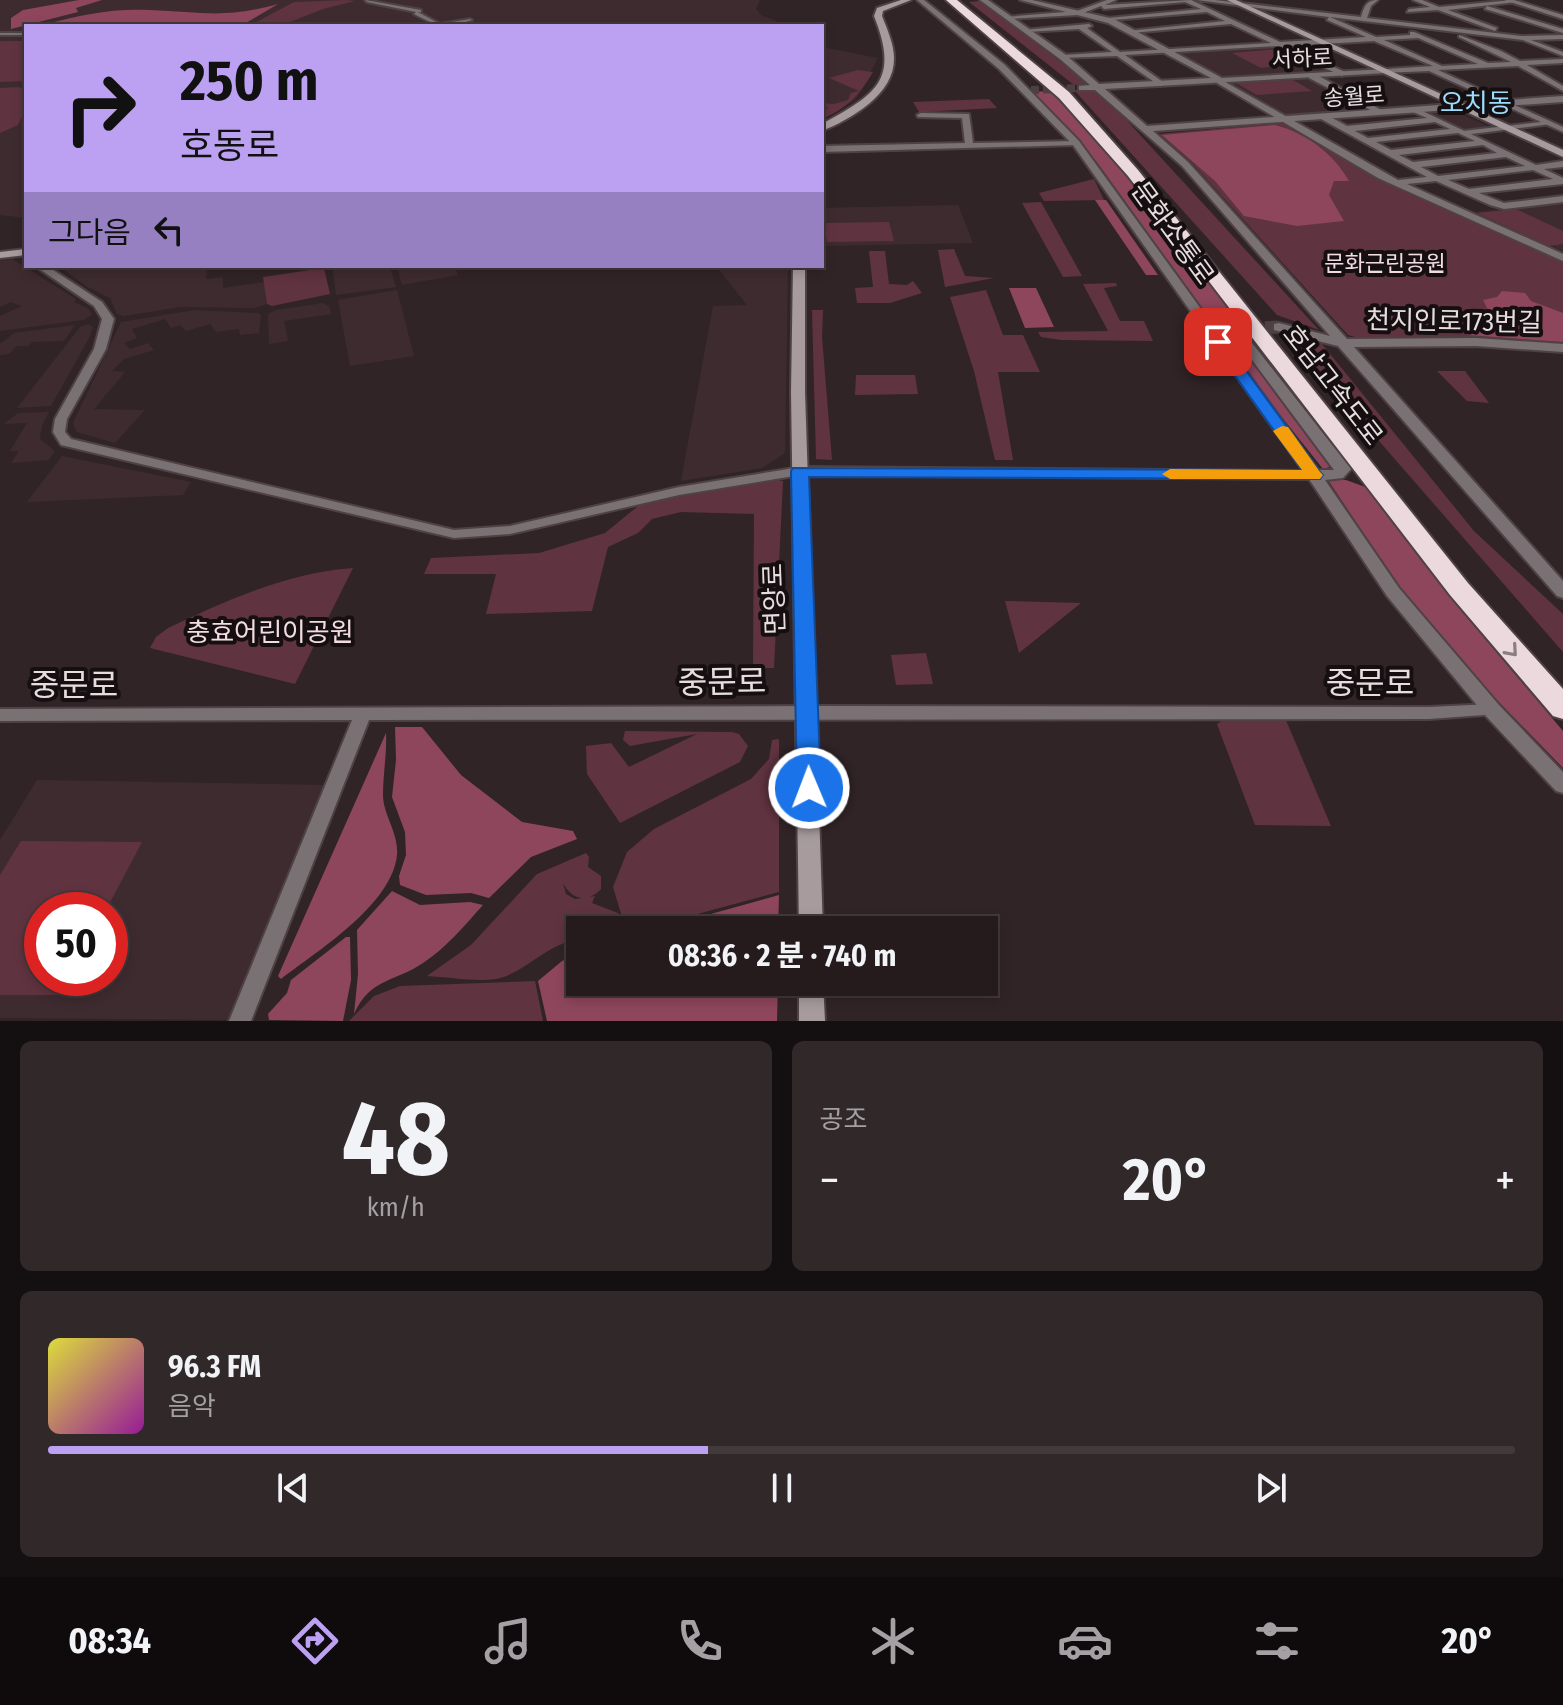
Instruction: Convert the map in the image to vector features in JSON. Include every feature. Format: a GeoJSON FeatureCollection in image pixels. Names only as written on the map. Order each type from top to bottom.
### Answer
{"type":"FeatureCollection","features":[{"type":"Feature","properties":{"kind":"highway","name":"호남고속도로"},"geometry":{"type":"LineString","coordinates":[[951,0],[1064,95],[1133,173],[1459,589],[1563,708]]}},
{"type":"Feature","properties":{"kind":"highway","name":"호남고속도로"},"geometry":{"type":"LineString","coordinates":[[960,0],[1071,93],[1139,167],[1411,507],[1563,686]]}},
{"type":"Feature","properties":{"kind":"main road"},"geometry":{"type":"LineString","coordinates":[[824,125],[868,103],[880,88],[890,61],[887,36],[878,16],[880,10],[908,0]]}},
{"type":"Feature","properties":{"kind":"main road","name":"서하로"},"geometry":{"type":"LineString","coordinates":[[1230,0],[1563,154]]}},
{"type":"Feature","properties":{"kind":"main road"},"geometry":{"type":"LineString","coordinates":[[0,255],[24,254]]}},
{"type":"Feature","properties":{"kind":"main road","name":"면앙로"},"geometry":{"type":"LineString","coordinates":[[799,268],[800,471],[811,916]]}},
{"type":"Feature","properties":{"kind":"main road"},"geometry":{"type":"LineString","coordinates":[[811,996],[812,1021]]}},
{"type":"Feature","properties":{"kind":"street","name":"문화소통로"},"geometry":{"type":"LineString","coordinates":[[920,0],[1028,90],[1076,143],[1314,475],[1393,592],[1492,710],[1563,785]]}},
{"type":"Feature","properties":{"kind":"street"},"geometry":{"type":"LineString","coordinates":[[983,0],[1063,57],[1185,164],[1562,593]]}},
{"type":"Feature","properties":{"kind":"street"},"geometry":{"type":"LineString","coordinates":[[1023,0],[1117,24],[1396,183],[1563,258]]}},
{"type":"Feature","properties":{"kind":"street"},"geometry":{"type":"LineString","coordinates":[[1008,17],[1078,13],[1113,0]]}},
{"type":"Feature","properties":{"kind":"street"},"geometry":{"type":"LineString","coordinates":[[1096,6],[1187,0],[1342,74]]}},
{"type":"Feature","properties":{"kind":"street"},"geometry":{"type":"LineString","coordinates":[[1200,0],[1521,38],[1563,36]]}},
{"type":"Feature","properties":{"kind":"street"},"geometry":{"type":"LineString","coordinates":[[1250,7],[1268,0]]}},
{"type":"Feature","properties":{"kind":"street"},"geometry":{"type":"LineString","coordinates":[[1364,18],[1368,5],[1375,0]]}},
{"type":"Feature","properties":{"kind":"street"},"geometry":{"type":"LineString","coordinates":[[1416,0],[1563,54]]}},
{"type":"Feature","properties":{"kind":"street"},"geometry":{"type":"LineString","coordinates":[[367,1],[418,12],[434,24]]}},
{"type":"Feature","properties":{"kind":"street"},"geometry":{"type":"LineString","coordinates":[[1409,11],[1510,1],[1563,17]]}},
{"type":"Feature","properties":{"kind":"street"},"geometry":{"type":"LineString","coordinates":[[1479,5],[1540,24],[1563,36]]}},
{"type":"Feature","properties":{"kind":"street"},"geometry":{"type":"LineString","coordinates":[[1101,19],[1209,11]]}},
{"type":"Feature","properties":{"kind":"street"},"geometry":{"type":"LineString","coordinates":[[1314,12],[1443,68]]}},
{"type":"Feature","properties":{"kind":"street"},"geometry":{"type":"LineString","coordinates":[[424,18],[424,24]]}},
{"type":"Feature","properties":{"kind":"street"},"geometry":{"type":"LineString","coordinates":[[449,24],[470,20]]}},
{"type":"Feature","properties":{"kind":"street"},"geometry":{"type":"LineString","coordinates":[[1382,21],[1489,65]]}},
{"type":"Feature","properties":{"kind":"street"},"geometry":{"type":"LineString","coordinates":[[1131,31],[1233,22]]}},
{"type":"Feature","properties":{"kind":"street"},"geometry":{"type":"LineString","coordinates":[[1026,30],[1117,24]]}},
{"type":"Feature","properties":{"kind":"street"},"geometry":{"type":"LineString","coordinates":[[1080,26],[1160,84]]}},
{"type":"Feature","properties":{"kind":"street"},"geometry":{"type":"LineString","coordinates":[[1180,27],[1220,47]]}},
{"type":"Feature","properties":{"kind":"street"},"geometry":{"type":"LineString","coordinates":[[1439,28],[1481,43],[1563,89]]}},
{"type":"Feature","properties":{"kind":"street"},"geometry":{"type":"LineString","coordinates":[[0,34],[24,34]]}},
{"type":"Feature","properties":{"kind":"street"},"geometry":{"type":"LineString","coordinates":[[1063,57],[1421,36]]}},
{"type":"Feature","properties":{"kind":"street"},"geometry":{"type":"LineString","coordinates":[[1386,71],[1563,61]]}},
{"type":"Feature","properties":{"kind":"street"},"geometry":{"type":"LineString","coordinates":[[1430,69],[1563,130]]}},
{"type":"Feature","properties":{"kind":"street","name":"서하로"},"geometry":{"type":"LineString","coordinates":[[1082,88],[1386,71]]}},
{"type":"Feature","properties":{"kind":"street"},"geometry":{"type":"LineString","coordinates":[[1312,76],[1381,112]]}},
{"type":"Feature","properties":{"kind":"street","name":"송월로"},"geometry":{"type":"LineString","coordinates":[[1147,129],[1563,99]]}},
{"type":"Feature","properties":{"kind":"street"},"geometry":{"type":"LineString","coordinates":[[1416,110],[1562,181]]}},
{"type":"Feature","properties":{"kind":"street"},"geometry":{"type":"LineString","coordinates":[[921,115],[966,116],[969,146]]}},
{"type":"Feature","properties":{"kind":"street"},"geometry":{"type":"LineString","coordinates":[[1534,117],[1563,115]]}},
{"type":"Feature","properties":{"kind":"street"},"geometry":{"type":"LineString","coordinates":[[1324,117],[1436,178],[1504,206]]}},
{"type":"Feature","properties":{"kind":"street"},"geometry":{"type":"LineString","coordinates":[[1346,129],[1436,120]]}},
{"type":"Feature","properties":{"kind":"street"},"geometry":{"type":"LineString","coordinates":[[1367,141],[1549,123]]}},
{"type":"Feature","properties":{"kind":"street"},"geometry":{"type":"LineString","coordinates":[[824,149],[1076,143]]}},
{"type":"Feature","properties":{"kind":"street"},"geometry":{"type":"LineString","coordinates":[[1390,153],[1483,143]]}},
{"type":"Feature","properties":{"kind":"street"},"geometry":{"type":"LineString","coordinates":[[1412,165],[1507,154]]}},
{"type":"Feature","properties":{"kind":"street"},"geometry":{"type":"LineString","coordinates":[[1396,183],[1563,164]]}},
{"type":"Feature","properties":{"kind":"street"},"geometry":{"type":"LineString","coordinates":[[1468,192],[1562,181]]}},
{"type":"Feature","properties":{"kind":"street"},"geometry":{"type":"LineString","coordinates":[[1460,212],[1563,199]]}},
{"type":"Feature","properties":{"kind":"street"},"geometry":{"type":"LineString","coordinates":[[43,268],[98,304],[108,319],[100,349],[59,426],[60,436],[78,447],[467,534],[510,530],[679,491],[800,471],[1338,475],[1343,469],[1238,333],[1245,329]]}},
{"type":"Feature","properties":{"kind":"street","name":"천지인로173번길"},"geometry":{"type":"LineString","coordinates":[[1279,327],[1343,343],[1476,342],[1563,348]]}},
{"type":"Feature","properties":{"kind":"street","name":"중문로"},"geometry":{"type":"LineString","coordinates":[[0,715],[1429,713],[1492,710]]}},
{"type":"Feature","properties":{"kind":"street"},"geometry":{"type":"LineString","coordinates":[[240,1021],[363,714]]}},
{"type":"Feature","properties":{"kind":"shaded area"},"geometry":{"type":"Polygon","coordinates":[[[0,0],[760,0],[756,9],[761,15],[784,24],[24,24],[24,218],[0,215],[0,0]]]}},
{"type":"Feature","properties":{"kind":"shaded area"},"geometry":{"type":"Polygon","coordinates":[[[79,0],[102,0],[76,8],[78,12],[11,29],[11,18],[23,10],[79,0]]]}},
{"type":"Feature","properties":{"kind":"shaded area"},"geometry":{"type":"Polygon","coordinates":[[[278,4],[244,24],[46,24],[110,11],[228,13],[278,4]]]}},
{"type":"Feature","properties":{"kind":"shaded area"},"geometry":{"type":"Polygon","coordinates":[[[1276,44],[1336,73],[1222,79],[1176,53],[1276,44]]]}},
{"type":"Feature","properties":{"kind":"shaded area"},"geometry":{"type":"Polygon","coordinates":[[[824,47],[878,58],[856,99],[824,118],[824,47]]]}},
{"type":"Feature","properties":{"kind":"shaded area"},"geometry":{"type":"Polygon","coordinates":[[[1314,78],[1373,109],[1288,116],[1228,82],[1314,78]]]}},
{"type":"Feature","properties":{"kind":"shaded area"},"geometry":{"type":"Polygon","coordinates":[[[1050,91],[1113,158],[1337,448],[1343,463],[1323,469],[1261,391],[1096,161],[1031,92],[1050,91]]]}},
{"type":"Feature","properties":{"kind":"shaded area"},"geometry":{"type":"Polygon","coordinates":[[[1447,110],[1494,129],[1463,131],[1426,114],[1447,110]]]}},
{"type":"Feature","properties":{"kind":"shaded area"},"geometry":{"type":"Polygon","coordinates":[[[1275,125],[1297,133],[1318,146],[1342,171],[1349,181],[1334,181],[1329,195],[1344,221],[1297,226],[1244,216],[1215,181],[1162,135],[1275,125]]]}},
{"type":"Feature","properties":{"kind":"shaded area"},"geometry":{"type":"Polygon","coordinates":[[[1095,200],[1106,200],[1158,275],[1146,275],[1095,200]]]}},
{"type":"Feature","properties":{"kind":"shaded area"},"geometry":{"type":"Polygon","coordinates":[[[1563,202],[1563,251],[1475,212],[1563,202]]]}},
{"type":"Feature","properties":{"kind":"shaded area"},"geometry":{"type":"Polygon","coordinates":[[[958,205],[973,243],[824,246],[824,208],[958,205]]]}},
{"type":"Feature","properties":{"kind":"shaded area"},"geometry":{"type":"Polygon","coordinates":[[[12,259],[76,299],[74,302],[89,309],[92,315],[83,320],[0,331],[0,316],[22,306],[10,302],[0,307],[0,261],[12,259]]]}},
{"type":"Feature","properties":{"kind":"shaded area"},"geometry":{"type":"Polygon","coordinates":[[[62,268],[207,268],[206,279],[223,277],[223,288],[264,282],[267,304],[254,308],[180,307],[124,316],[117,314],[110,298],[86,286],[62,268]]]}},
{"type":"Feature","properties":{"kind":"shaded area"},"geometry":{"type":"Polygon","coordinates":[[[332,268],[391,268],[396,287],[336,295],[332,268]]]}},
{"type":"Feature","properties":{"kind":"shaded area"},"geometry":{"type":"Polygon","coordinates":[[[398,268],[456,268],[458,275],[402,285],[398,268]]]}},
{"type":"Feature","properties":{"kind":"shaded area"},"geometry":{"type":"Polygon","coordinates":[[[718,268],[788,268],[785,453],[762,468],[681,481],[713,306],[747,305],[718,268]]]}},
{"type":"Feature","properties":{"kind":"shaded area"},"geometry":{"type":"Polygon","coordinates":[[[1009,288],[1036,288],[1054,327],[1025,328],[1009,288]]]}},
{"type":"Feature","properties":{"kind":"shaded area"},"geometry":{"type":"Polygon","coordinates":[[[397,290],[414,356],[350,366],[338,300],[397,290]]]}},
{"type":"Feature","properties":{"kind":"shaded area"},"geometry":{"type":"Polygon","coordinates":[[[1502,291],[1525,293],[1531,301],[1563,313],[1563,342],[1467,335],[1457,324],[1493,329],[1498,317],[1488,310],[1483,300],[1497,297],[1502,291]]]}},
{"type":"Feature","properties":{"kind":"shaded area"},"geometry":{"type":"Polygon","coordinates":[[[323,303],[329,306],[331,314],[284,321],[288,341],[269,344],[268,314],[323,303]]]}},
{"type":"Feature","properties":{"kind":"shaded area"},"geometry":{"type":"Polygon","coordinates":[[[195,310],[261,314],[259,333],[240,335],[239,329],[216,332],[210,324],[186,331],[180,325],[171,328],[165,319],[132,329],[137,338],[124,343],[130,349],[148,343],[154,350],[124,359],[112,371],[125,372],[94,409],[145,410],[115,443],[77,432],[73,423],[121,322],[195,310]]]}},
{"type":"Feature","properties":{"kind":"shaded area"},"geometry":{"type":"Polygon","coordinates":[[[88,324],[93,327],[89,338],[51,406],[17,408],[80,327],[88,324]]]}},
{"type":"Feature","properties":{"kind":"shaded area"},"geometry":{"type":"Polygon","coordinates":[[[75,325],[64,341],[32,342],[28,346],[16,346],[9,354],[0,355],[0,344],[14,333],[75,325]]]}},
{"type":"Feature","properties":{"kind":"shaded area"},"geometry":{"type":"Polygon","coordinates":[[[49,412],[42,425],[40,439],[55,451],[49,460],[11,463],[19,451],[10,451],[27,423],[4,424],[18,413],[49,412]]]}},
{"type":"Feature","properties":{"kind":"shaded area"},"geometry":{"type":"Polygon","coordinates":[[[62,456],[191,482],[183,495],[27,502],[62,456]]]}},
{"type":"Feature","properties":{"kind":"shaded area"},"geometry":{"type":"Polygon","coordinates":[[[1328,480],[1346,480],[1368,488],[1454,602],[1563,731],[1563,768],[1425,626],[1328,480]]]}},
{"type":"Feature","properties":{"kind":"shaded area"},"geometry":{"type":"Polygon","coordinates":[[[395,727],[422,727],[461,775],[522,822],[573,831],[577,839],[531,857],[489,898],[471,893],[426,895],[400,885],[399,876],[406,855],[405,832],[392,797],[396,760],[395,727]]]}},
{"type":"Feature","properties":{"kind":"shaded area"},"geometry":{"type":"Polygon","coordinates":[[[386,733],[384,802],[397,847],[392,874],[368,909],[281,979],[278,976],[386,733]]]}},
{"type":"Feature","properties":{"kind":"shaded area"},"geometry":{"type":"Polygon","coordinates":[[[37,780],[328,785],[233,1020],[0,1018],[0,840],[37,780]]]}},
{"type":"Feature","properties":{"kind":"shaded area"},"geometry":{"type":"Polygon","coordinates":[[[392,891],[420,905],[470,902],[483,905],[431,957],[375,987],[360,1002],[354,1014],[358,974],[357,930],[392,891]]]}},
{"type":"Feature","properties":{"kind":"shaded area"},"geometry":{"type":"Polygon","coordinates":[[[779,895],[778,916],[703,916],[779,895]]]}},
{"type":"Feature","properties":{"kind":"shaded area"},"geometry":{"type":"Polygon","coordinates":[[[350,937],[351,980],[343,1021],[269,1020],[268,1014],[287,993],[291,980],[350,937]]]}},
{"type":"Feature","properties":{"kind":"shaded area"},"geometry":{"type":"Polygon","coordinates":[[[566,959],[566,996],[778,996],[777,1021],[547,1021],[538,981],[566,959]]]}},
{"type":"Feature","properties":{"kind":"green space"},"geometry":{"type":"Polygon","coordinates":[[[355,1],[285,24],[253,24],[294,2],[355,1]]]}},
{"type":"Feature","properties":{"kind":"green space"},"geometry":{"type":"Polygon","coordinates":[[[980,1],[1090,84],[1074,85],[969,2],[980,1]]]}},
{"type":"Feature","properties":{"kind":"green space"},"geometry":{"type":"Polygon","coordinates":[[[0,41],[24,41],[24,81],[0,82],[0,41]]]}},
{"type":"Feature","properties":{"kind":"green space"},"geometry":{"type":"Polygon","coordinates":[[[1278,49],[1309,63],[1261,68],[1232,53],[1278,49]]]}},
{"type":"Feature","properties":{"kind":"green space"},"geometry":{"type":"Polygon","coordinates":[[[858,70],[873,72],[863,88],[852,100],[824,118],[824,111],[828,108],[824,103],[848,100],[851,93],[859,91],[829,78],[858,70]]]}},
{"type":"Feature","properties":{"kind":"green space"},"geometry":{"type":"Polygon","coordinates":[[[1293,80],[1312,91],[1257,95],[1236,83],[1293,80]]]}},
{"type":"Feature","properties":{"kind":"green space"},"geometry":{"type":"Polygon","coordinates":[[[0,88],[24,88],[24,112],[18,125],[0,133],[0,88]]]}},
{"type":"Feature","properties":{"kind":"green space"},"geometry":{"type":"Polygon","coordinates":[[[1098,89],[1319,330],[1277,315],[1074,90],[1098,89]]]}},
{"type":"Feature","properties":{"kind":"green space"},"geometry":{"type":"Polygon","coordinates":[[[989,99],[997,108],[919,112],[913,102],[989,99]]]}},
{"type":"Feature","properties":{"kind":"green space","name":"문화근린공원"},"geometry":{"type":"Polygon","coordinates":[[[1279,123],[1376,177],[1563,261],[1563,344],[1468,338],[1362,339],[1348,335],[1190,161],[1159,134],[1279,123]]]}},
{"type":"Feature","properties":{"kind":"green space"},"geometry":{"type":"Polygon","coordinates":[[[1094,179],[1104,200],[1044,201],[1039,193],[1094,179]]]}},
{"type":"Feature","properties":{"kind":"green space"},"geometry":{"type":"Polygon","coordinates":[[[1041,202],[1082,276],[1063,277],[1022,203],[1041,202]]]}},
{"type":"Feature","properties":{"kind":"green space"},"geometry":{"type":"Polygon","coordinates":[[[1516,209],[1563,231],[1563,244],[1549,246],[1477,213],[1516,209]]]}},
{"type":"Feature","properties":{"kind":"green space"},"geometry":{"type":"Polygon","coordinates":[[[889,222],[894,241],[827,242],[824,223],[889,222]]]}},
{"type":"Feature","properties":{"kind":"green space"},"geometry":{"type":"Polygon","coordinates":[[[954,249],[965,276],[994,278],[945,287],[938,250],[954,249]]]}},
{"type":"Feature","properties":{"kind":"green space"},"geometry":{"type":"Polygon","coordinates":[[[869,251],[885,251],[889,284],[907,285],[913,281],[922,293],[890,303],[857,303],[855,288],[873,287],[869,251]]]}},
{"type":"Feature","properties":{"kind":"green space"},"geometry":{"type":"Polygon","coordinates":[[[324,268],[330,294],[272,306],[267,304],[263,277],[324,268]]]}},
{"type":"Feature","properties":{"kind":"green space"},"geometry":{"type":"Polygon","coordinates":[[[1116,283],[1117,286],[1104,288],[1120,321],[1144,321],[1153,341],[1041,337],[1038,332],[1108,331],[1083,284],[1116,283]]]}},
{"type":"Feature","properties":{"kind":"green space"},"geometry":{"type":"Polygon","coordinates":[[[986,290],[1003,335],[1023,335],[1040,372],[998,372],[1013,460],[995,460],[974,371],[950,297],[986,290]]]}},
{"type":"Feature","properties":{"kind":"green space"},"geometry":{"type":"Polygon","coordinates":[[[812,310],[823,310],[822,337],[832,460],[816,459],[812,310]]]}},
{"type":"Feature","properties":{"kind":"green space"},"geometry":{"type":"Polygon","coordinates":[[[1284,332],[1322,344],[1474,531],[1563,614],[1563,652],[1284,332]]]}},
{"type":"Feature","properties":{"kind":"green space"},"geometry":{"type":"Polygon","coordinates":[[[1437,371],[1465,371],[1489,403],[1467,401],[1437,371]]]}},
{"type":"Feature","properties":{"kind":"green space"},"geometry":{"type":"Polygon","coordinates":[[[856,375],[915,375],[918,394],[855,395],[856,375]]]}},
{"type":"Feature","properties":{"kind":"green space"},"geometry":{"type":"Polygon","coordinates":[[[767,478],[783,481],[774,668],[753,668],[754,514],[681,512],[652,519],[638,533],[608,547],[592,611],[486,614],[496,574],[424,574],[431,558],[539,553],[605,533],[643,502],[767,478]]]}},
{"type":"Feature","properties":{"kind":"green space","name":"충효어린이공원"},"geometry":{"type":"Polygon","coordinates":[[[353,568],[295,684],[150,648],[156,637],[168,628],[235,598],[304,576],[353,568]]]}},
{"type":"Feature","properties":{"kind":"green space"},"geometry":{"type":"Polygon","coordinates":[[[1005,601],[1081,603],[1019,653],[1005,601]]]}},
{"type":"Feature","properties":{"kind":"green space"},"geometry":{"type":"Polygon","coordinates":[[[926,653],[933,684],[896,685],[891,655],[926,653]]]}},
{"type":"Feature","properties":{"kind":"green space"},"geometry":{"type":"Polygon","coordinates":[[[1226,718],[1285,718],[1331,826],[1255,825],[1217,724],[1226,718]]]}},
{"type":"Feature","properties":{"kind":"green space"},"geometry":{"type":"Polygon","coordinates":[[[625,731],[732,732],[739,734],[748,746],[740,762],[620,823],[587,774],[586,746],[611,743],[629,767],[697,734],[630,746],[623,740],[625,731]]]}},
{"type":"Feature","properties":{"kind":"green space"},"geometry":{"type":"Polygon","coordinates":[[[779,739],[779,892],[690,916],[622,916],[613,887],[627,852],[654,829],[751,779],[769,759],[772,740],[779,739]]]}},
{"type":"Feature","properties":{"kind":"green space"},"geometry":{"type":"Polygon","coordinates":[[[21,841],[142,842],[116,892],[24,892],[24,995],[0,995],[0,875],[21,841]]]}},
{"type":"Feature","properties":{"kind":"green space"},"geometry":{"type":"Polygon","coordinates":[[[586,853],[589,857],[588,867],[601,876],[601,889],[590,897],[595,896],[592,903],[620,916],[566,916],[566,942],[506,976],[471,980],[427,976],[471,945],[537,874],[586,853]],[[563,883],[566,894],[575,899],[583,898],[570,893],[563,883]]]}},
{"type":"Feature","properties":{"kind":"green space"},"geometry":{"type":"Polygon","coordinates":[[[535,981],[543,1021],[349,1021],[374,996],[400,986],[535,981]]]}},
{"type":"Feature","properties":{"kind":"tunnel"},"geometry":{"type":"LineString","coordinates":[[1031,90],[1082,88]]}},
{"type":"Feature","properties":{"kind":"tunnel"},"geometry":{"type":"LineString","coordinates":[[1245,329],[1279,327]]}},
{"type":"Feature","properties":{"kind":"slow traffic"},"geometry":{"type":"LineString","coordinates":[[1170,474],[1314,475],[1282,431]]}},
{"type":"Feature","properties":{"kind":"district","name":"오치동"},"geometry":{"type":"Point","coordinates":[1476,103]}},
{"type":"Feature","properties":{"kind":"route"},"geometry":{"type":"LineString","coordinates":[[809,788],[800,471],[1314,475],[1218,342]]}}]}
